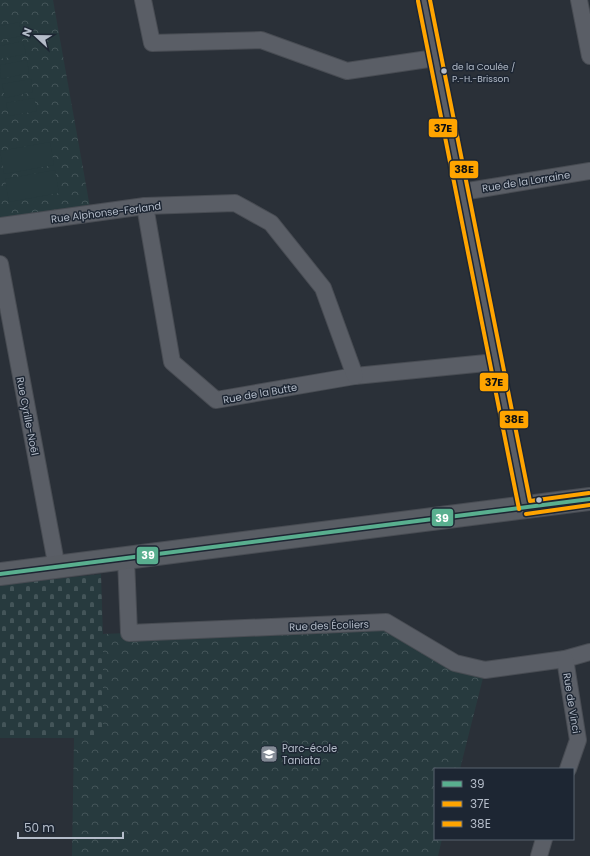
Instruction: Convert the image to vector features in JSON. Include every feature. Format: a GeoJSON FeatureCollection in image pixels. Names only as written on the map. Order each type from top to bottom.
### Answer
{"type":"FeatureCollection","features":[{"type":"Feature","properties":{"kind":"main road"},"geometry":{"type":"LineString","coordinates":[[0,574],[57,568],[590,499]]}},
{"type":"Feature","properties":{"kind":"street"},"geometry":{"type":"LineString","coordinates":[[143,0],[152,43],[262,40],[347,71],[435,58]]}},
{"type":"Feature","properties":{"kind":"street"},"geometry":{"type":"LineString","coordinates":[[424,0],[525,508]]}},
{"type":"Feature","properties":{"kind":"street"},"geometry":{"type":"LineString","coordinates":[[579,0],[590,56]]}},
{"type":"Feature","properties":{"kind":"street","name":"Rue de la Lorraine"},"geometry":{"type":"LineString","coordinates":[[462,192],[590,171]]}},
{"type":"Feature","properties":{"kind":"street","name":"Rue Alphonse-Ferland"},"geometry":{"type":"LineString","coordinates":[[0,226],[145,206],[235,204],[270,223],[323,288],[355,376]]}},
{"type":"Feature","properties":{"kind":"street","name":"Rue de la Butte"},"geometry":{"type":"LineString","coordinates":[[145,206],[172,362],[216,400],[355,376],[496,362]]}},
{"type":"Feature","properties":{"kind":"street","name":"Rue Cyrille-Noël"},"geometry":{"type":"LineString","coordinates":[[0,264],[57,568]]}},
{"type":"Feature","properties":{"kind":"street","name":"Rue des Écoliers"},"geometry":{"type":"LineString","coordinates":[[126,559],[129,633],[386,622],[455,663],[485,670],[565,659],[590,652]]}},
{"type":"Feature","properties":{"kind":"street","name":"Rue de Vinci"},"geometry":{"type":"LineString","coordinates":[[565,659],[578,740],[568,768]]}},
{"type":"Feature","properties":{"kind":"street"},"geometry":{"type":"LineString","coordinates":[[539,856],[544,840]]}},
{"type":"Feature","properties":{"kind":"green space"},"geometry":{"type":"Polygon","coordinates":[[[0,0],[53,0],[91,213],[0,226],[0,0]]]}},
{"type":"Feature","properties":{"kind":"green space"},"geometry":{"type":"Polygon","coordinates":[[[19,22],[22,36],[0,40],[0,26],[19,22]]]}},
{"type":"Feature","properties":{"kind":"green space"},"geometry":{"type":"Polygon","coordinates":[[[23,41],[26,54],[0,59],[0,46],[23,41]]]}},
{"type":"Feature","properties":{"kind":"green space"},"geometry":{"type":"Polygon","coordinates":[[[27,60],[29,73],[1,79],[0,65],[27,60]]]}},
{"type":"Feature","properties":{"kind":"green space"},"geometry":{"type":"Polygon","coordinates":[[[31,79],[33,92],[5,98],[2,84],[31,79]]]}},
{"type":"Feature","properties":{"kind":"green space"},"geometry":{"type":"Polygon","coordinates":[[[34,98],[37,111],[9,116],[6,103],[34,98]]]}},
{"type":"Feature","properties":{"kind":"green space"},"geometry":{"type":"Polygon","coordinates":[[[50,142],[54,165],[4,174],[0,151],[50,142]]]}},
{"type":"Feature","properties":{"kind":"green space"},"geometry":{"type":"Polygon","coordinates":[[[55,170],[59,193],[9,202],[5,179],[55,170]]]}},
{"type":"Feature","properties":{"kind":"green space"},"geometry":{"type":"Polygon","coordinates":[[[101,574],[103,637],[103,738],[0,738],[0,585],[101,574]]]}},
{"type":"Feature","properties":{"kind":"green space","name":"Parc-école Taniata"},"geometry":{"type":"Polygon","coordinates":[[[386,622],[485,670],[460,768],[434,768],[434,840],[442,840],[438,856],[72,856],[74,738],[103,737],[103,634],[386,622]]]}},
{"type":"Feature","properties":{"kind":"transit line","name":"38E"},"geometry":{"type":"LineString","coordinates":[[430,0],[530,501],[589,493]]}},
{"type":"Feature","properties":{"kind":"transit line","name":"37E"},"geometry":{"type":"LineString","coordinates":[[418,1],[519,509]]}},
{"type":"Feature","properties":{"kind":"transit line","name":"39"},"geometry":{"type":"LineString","coordinates":[[0,574],[590,499]]}},
{"type":"Feature","properties":{"kind":"transit line","name":"37E"},"geometry":{"type":"LineString","coordinates":[[526,514],[590,505]]}},
{"type":"Feature","properties":{"kind":"place","name":"de la Coulée / P.-H.-Brisson"},"geometry":{"type":"Point","coordinates":[444,71]}},
{"type":"Feature","properties":{"kind":"place","name":"Parc-école Taniata"},"geometry":{"type":"Point","coordinates":[269,754]}}]}
